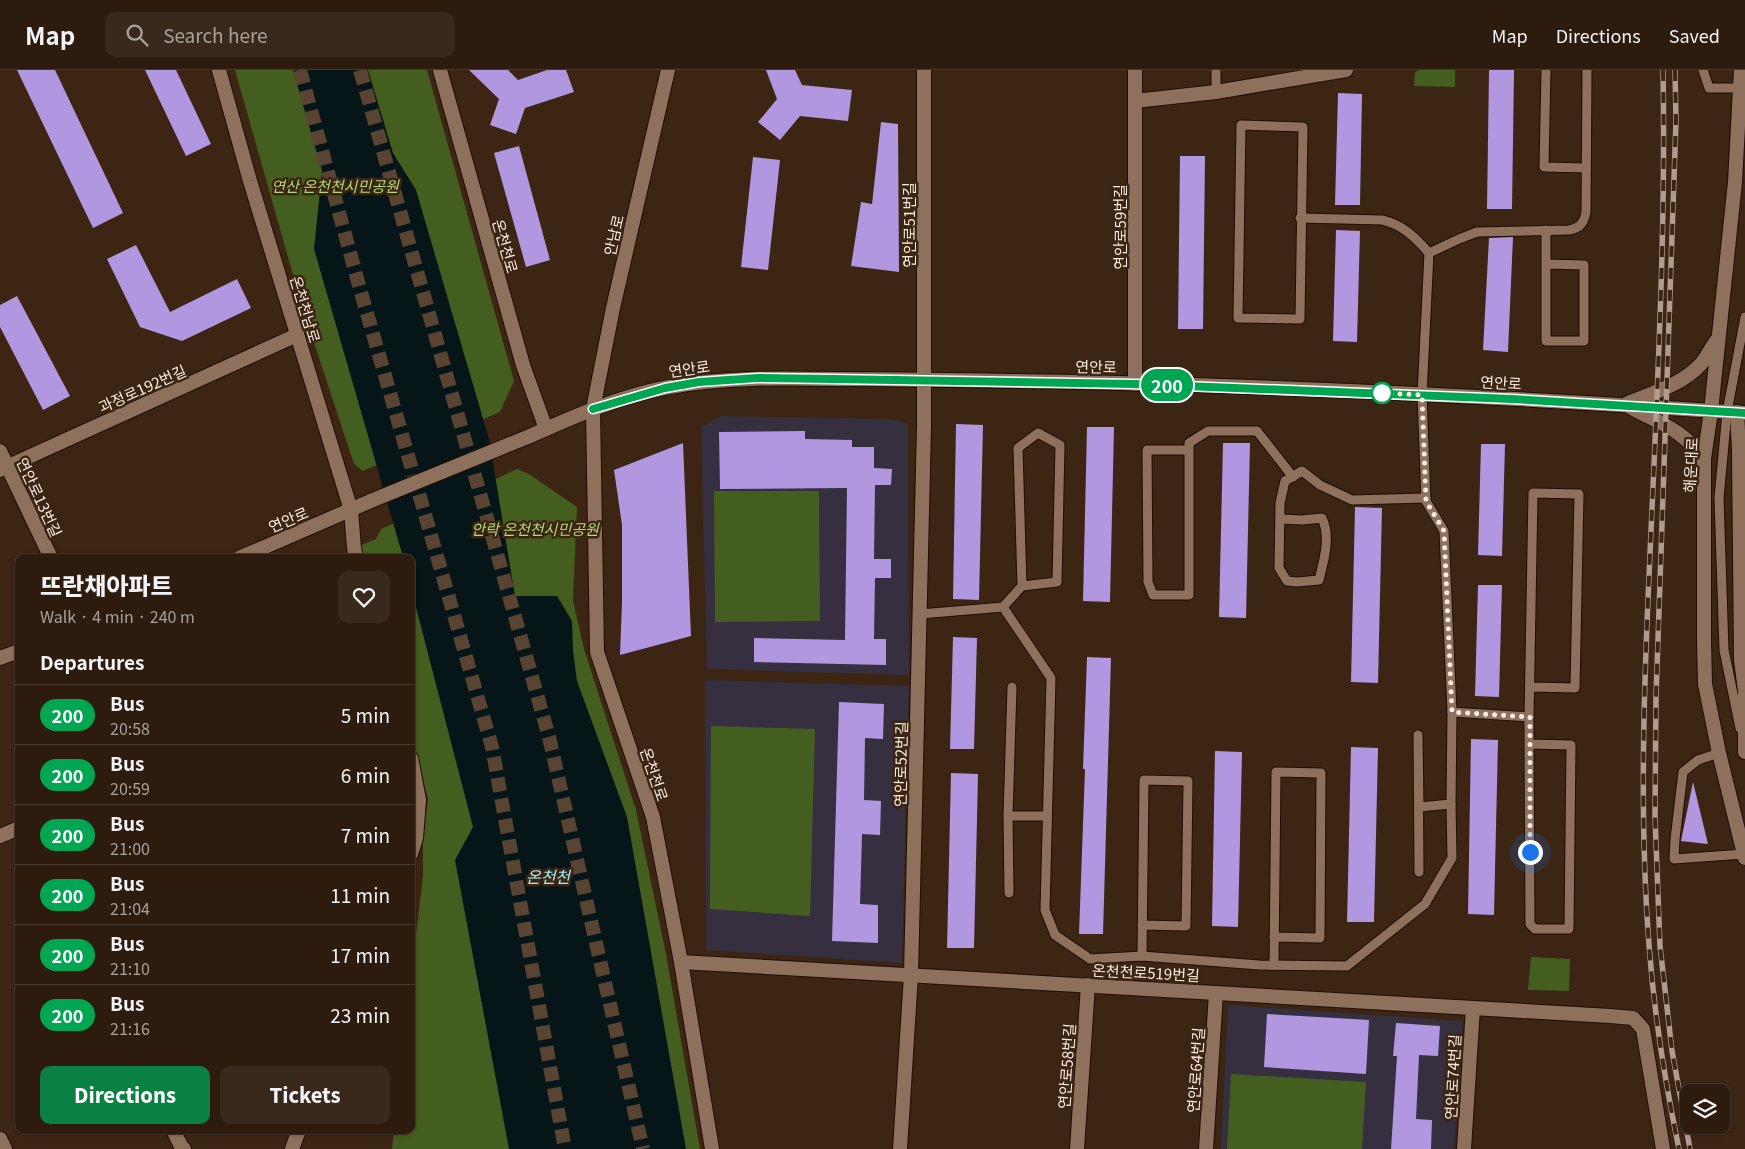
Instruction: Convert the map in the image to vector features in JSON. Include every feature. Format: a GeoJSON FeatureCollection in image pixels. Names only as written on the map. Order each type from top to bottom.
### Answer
{"type":"FeatureCollection","features":[{"type":"Feature","properties":{"kind":"street","name":"온천천남로"},"geometry":{"type":"LineString","coordinates":[[219,70],[296,335],[351,510],[355,554]]}},
{"type":"Feature","properties":{"kind":"street","name":"온천천로"},"geometry":{"type":"LineString","coordinates":[[440,70],[523,365],[545,429]]}},
{"type":"Feature","properties":{"kind":"street","name":"안남로"},"geometry":{"type":"LineString","coordinates":[[593,409],[613,308],[668,70]]}},
{"type":"Feature","properties":{"kind":"street","name":"연안로51번길"},"geometry":{"type":"LineString","coordinates":[[924,70],[925,379]]}},
{"type":"Feature","properties":{"kind":"street","name":"연안로59번길"},"geometry":{"type":"LineString","coordinates":[[1135,70],[1135,384]]}},
{"type":"Feature","properties":{"kind":"street"},"geometry":{"type":"LineString","coordinates":[[1135,101],[1216,92],[1346,70]]}},
{"type":"Feature","properties":{"kind":"street","name":"해운대로"},"geometry":{"type":"LineString","coordinates":[[1741,70],[1740,182],[1718,338],[1704,459],[1705,684],[1719,753],[1744,856]]}},
{"type":"Feature","properties":{"kind":"street","name":"과정로192번길"},"geometry":{"type":"LineString","coordinates":[[4,468],[296,335]]}},
{"type":"Feature","properties":{"kind":"street"},"geometry":{"type":"LineString","coordinates":[[1626,404],[1678,381],[1689,374],[1701,364],[1718,338]]}},
{"type":"Feature","properties":{"kind":"street","name":"연안로"},"geometry":{"type":"LineString","coordinates":[[248,554],[593,409],[658,389],[699,382],[757,378],[925,379],[1135,384],[1626,404],[1736,412]]}},
{"type":"Feature","properties":{"kind":"street","name":"연안로52번길"},"geometry":{"type":"LineString","coordinates":[[900,1149],[911,975],[925,379]]}},
{"type":"Feature","properties":{"kind":"street"},"geometry":{"type":"LineString","coordinates":[[1626,404],[1681,434],[1704,459]]}},
{"type":"Feature","properties":{"kind":"street","name":"온천천로"},"geometry":{"type":"LineString","coordinates":[[593,409],[597,652],[653,818],[681,962],[712,1149]]}},
{"type":"Feature","properties":{"kind":"street"},"geometry":{"type":"LineString","coordinates":[[1736,412],[1739,449],[1741,660],[1745,692],[1745,750]]}},
{"type":"Feature","properties":{"kind":"street","name":"연안로13번길"},"geometry":{"type":"LineString","coordinates":[[0,451],[4,468],[49,554]]}},
{"type":"Feature","properties":{"kind":"street"},"geometry":{"type":"LineString","coordinates":[[0,658],[15,652]]}},
{"type":"Feature","properties":{"kind":"street"},"geometry":{"type":"LineString","coordinates":[[415,802],[415,841]]}},
{"type":"Feature","properties":{"kind":"street"},"geometry":{"type":"LineString","coordinates":[[0,836],[15,830]]}},
{"type":"Feature","properties":{"kind":"street","name":"온천천로519번길"},"geometry":{"type":"LineString","coordinates":[[681,962],[1633,1018],[1643,1029],[1663,1149]]}},
{"type":"Feature","properties":{"kind":"street","name":"연안로58번길"},"geometry":{"type":"LineString","coordinates":[[1077,1149],[1088,985]]}},
{"type":"Feature","properties":{"kind":"street","name":"연안로64번길"},"geometry":{"type":"LineString","coordinates":[[1206,1149],[1216,992]]}},
{"type":"Feature","properties":{"kind":"street","name":"연안로74번길"},"geometry":{"type":"LineString","coordinates":[[1464,1149],[1473,1008]]}},
{"type":"Feature","properties":{"kind":"street"},"geometry":{"type":"LineString","coordinates":[[176,1134],[184,1149]]}},
{"type":"Feature","properties":{"kind":"street"},"geometry":{"type":"LineString","coordinates":[[292,1149],[298,1134]]}},
{"type":"Feature","properties":{"kind":"street"},"geometry":{"type":"LineString","coordinates":[[0,1139],[5,1149]]}},
{"type":"Feature","properties":{"kind":"lane"},"geometry":{"type":"LineString","coordinates":[[1216,70],[1216,92]]}},
{"type":"Feature","properties":{"kind":"lane"},"geometry":{"type":"LineString","coordinates":[[1546,70],[1544,166],[1586,168]]}},
{"type":"Feature","properties":{"kind":"lane"},"geometry":{"type":"LineString","coordinates":[[1430,253],[1477,232],[1573,229],[1583,224],[1586,212],[1587,70]]}},
{"type":"Feature","properties":{"kind":"lane"},"geometry":{"type":"LineString","coordinates":[[1703,70],[1709,88],[1740,88]]}},
{"type":"Feature","properties":{"kind":"lane"},"geometry":{"type":"LineString","coordinates":[[1241,125],[1303,127],[1300,218],[1300,319],[1238,318],[1241,125]]}},
{"type":"Feature","properties":{"kind":"lane"},"geometry":{"type":"LineString","coordinates":[[1003,607],[1051,678],[1045,910],[1055,935],[1090,958],[1142,956],[1274,966],[1347,966],[1425,904],[1452,858],[1452,712],[1444,531],[1426,501],[1422,395],[1430,253],[1407,231],[1390,222],[1382,220],[1300,218]]}},
{"type":"Feature","properties":{"kind":"lane"},"geometry":{"type":"LineString","coordinates":[[1546,230],[1546,264],[1546,341],[1584,341],[1584,264],[1546,264]]}},
{"type":"Feature","properties":{"kind":"lane"},"geometry":{"type":"LineString","coordinates":[[1745,317],[1736,412],[1720,498],[1724,650],[1745,750]]}},
{"type":"Feature","properties":{"kind":"lane"},"geometry":{"type":"LineString","coordinates":[[1189,450],[1147,450],[1148,582],[1153,595],[1190,596],[1189,443],[1208,431],[1257,431],[1293,477]]}},
{"type":"Feature","properties":{"kind":"lane"},"geometry":{"type":"LineString","coordinates":[[920,614],[1003,607],[1022,586],[1057,582],[1060,445],[1038,433],[1018,448],[1022,586]]}},
{"type":"Feature","properties":{"kind":"lane"},"geometry":{"type":"LineString","coordinates":[[1280,519],[1302,520],[1322,518],[1326,526],[1326,553],[1319,580],[1287,581],[1279,568],[1280,502],[1285,481],[1302,471],[1320,485],[1352,500],[1426,498]]}},
{"type":"Feature","properties":{"kind":"lane"},"geometry":{"type":"LineString","coordinates":[[1530,744],[1571,745],[1569,929],[1535,929],[1530,924],[1530,744],[1530,717],[1533,493],[1578,494],[1575,688],[1531,687]]}},
{"type":"Feature","properties":{"kind":"lane"},"geometry":{"type":"LineString","coordinates":[[1009,893],[1008,816],[1012,687]]}},
{"type":"Feature","properties":{"kind":"lane"},"geometry":{"type":"LineString","coordinates":[[1452,712],[1530,717]]}},
{"type":"Feature","properties":{"kind":"lane"},"geometry":{"type":"LineString","coordinates":[[1419,872],[1418,735],[1419,807],[1451,804]]}},
{"type":"Feature","properties":{"kind":"lane"},"geometry":{"type":"LineString","coordinates":[[1719,753],[1698,760],[1683,772],[1674,860],[1744,856]]}},
{"type":"Feature","properties":{"kind":"lane"},"geometry":{"type":"LineString","coordinates":[[1274,937],[1320,938],[1321,773],[1276,772],[1274,937],[1274,966]]}},
{"type":"Feature","properties":{"kind":"lane"},"geometry":{"type":"LineString","coordinates":[[1142,925],[1186,926],[1188,781],[1144,780],[1142,925],[1142,956]]}},
{"type":"Feature","properties":{"kind":"lane"},"geometry":{"type":"LineString","coordinates":[[1008,816],[1048,816]]}},
{"type":"Feature","properties":{"kind":"shaded area"},"geometry":{"type":"Polygon","coordinates":[[[720,416],[892,419],[908,424],[909,675],[707,669],[701,427],[720,416]]]}},
{"type":"Feature","properties":{"kind":"shaded area"},"geometry":{"type":"Polygon","coordinates":[[[705,680],[909,686],[902,963],[706,950],[705,680]]]}},
{"type":"Feature","properties":{"kind":"shaded area"},"geometry":{"type":"Polygon","coordinates":[[[1228,1005],[1463,1021],[1454,1149],[1221,1149],[1228,1005]]]}},
{"type":"Feature","properties":{"kind":"green space","name":"연산 온천천시민공원"},"geometry":{"type":"Polygon","coordinates":[[[235,70],[427,70],[514,381],[500,412],[363,471],[354,464],[301,303],[235,70]]]}},
{"type":"Feature","properties":{"kind":"green space"},"geometry":{"type":"Polygon","coordinates":[[[1420,70],[1455,70],[1455,87],[1414,86],[1415,72],[1420,70]]]}},
{"type":"Feature","properties":{"kind":"green space","name":"안락 온천천시민공원"},"geometry":{"type":"Polygon","coordinates":[[[517,469],[529,474],[577,507],[573,601],[584,649],[636,810],[666,954],[700,1149],[663,1149],[507,604],[485,484],[517,469]]]}},
{"type":"Feature","properties":{"kind":"green space"},"geometry":{"type":"Polygon","coordinates":[[[714,491],[819,491],[820,621],[715,622],[714,491]]]}},
{"type":"Feature","properties":{"kind":"green space"},"geometry":{"type":"Polygon","coordinates":[[[404,519],[412,554],[362,554],[359,546],[376,539],[381,529],[404,519]]]}},
{"type":"Feature","properties":{"kind":"green space"},"geometry":{"type":"Polygon","coordinates":[[[415,567],[548,1149],[392,1149],[394,1134],[415,1134],[415,943],[423,876],[423,836],[428,799],[415,749],[415,567]]]}},
{"type":"Feature","properties":{"kind":"green space"},"geometry":{"type":"Polygon","coordinates":[[[711,726],[815,729],[810,916],[710,909],[711,726]]]}},
{"type":"Feature","properties":{"kind":"green space"},"geometry":{"type":"Polygon","coordinates":[[[1531,957],[1570,959],[1569,991],[1528,990],[1531,957]]]}},
{"type":"Feature","properties":{"kind":"green space"},"geometry":{"type":"Polygon","coordinates":[[[1231,1074],[1366,1082],[1362,1149],[1227,1149],[1231,1074]]]}},
{"type":"Feature","properties":{"kind":"water","name":"온천천"},"geometry":{"type":"Polygon","coordinates":[[[293,70],[368,70],[393,153],[416,190],[489,439],[515,596],[557,596],[572,621],[577,681],[627,817],[686,1149],[509,1149],[455,860],[473,827],[415,603],[415,554],[402,554],[314,249],[322,171],[293,70]]]}},
{"type":"Feature","properties":{"kind":"building"},"geometry":{"type":"Polygon","coordinates":[[[17,70],[55,70],[123,213],[93,228],[17,70]]]}},
{"type":"Feature","properties":{"kind":"building"},"geometry":{"type":"Polygon","coordinates":[[[145,70],[176,70],[211,144],[186,156],[145,70]]]}},
{"type":"Feature","properties":{"kind":"building"},"geometry":{"type":"Polygon","coordinates":[[[469,70],[508,70],[518,80],[547,70],[566,70],[574,92],[525,108],[516,134],[490,125],[499,99],[469,70]]]}},
{"type":"Feature","properties":{"kind":"building"},"geometry":{"type":"Polygon","coordinates":[[[766,70],[795,70],[802,85],[852,90],[848,121],[800,116],[780,140],[758,122],[777,99],[766,70]]]}},
{"type":"Feature","properties":{"kind":"building"},"geometry":{"type":"Polygon","coordinates":[[[1489,70],[1514,70],[1512,209],[1487,209],[1489,70]]]}},
{"type":"Feature","properties":{"kind":"building"},"geometry":{"type":"Polygon","coordinates":[[[1338,93],[1362,94],[1360,205],[1335,205],[1338,93]]]}},
{"type":"Feature","properties":{"kind":"building"},"geometry":{"type":"Polygon","coordinates":[[[881,122],[898,124],[899,272],[851,266],[861,202],[872,204],[881,122]]]}},
{"type":"Feature","properties":{"kind":"building"},"geometry":{"type":"Polygon","coordinates":[[[519,146],[550,260],[526,267],[494,153],[519,146]]]}},
{"type":"Feature","properties":{"kind":"building"},"geometry":{"type":"Polygon","coordinates":[[[1180,156],[1205,156],[1203,329],[1178,329],[1180,156]]]}},
{"type":"Feature","properties":{"kind":"building"},"geometry":{"type":"Polygon","coordinates":[[[753,157],[780,160],[768,270],[741,267],[753,157]]]}},
{"type":"Feature","properties":{"kind":"building"},"geometry":{"type":"Polygon","coordinates":[[[1336,230],[1360,231],[1357,342],[1333,341],[1336,230]]]}},
{"type":"Feature","properties":{"kind":"building"},"geometry":{"type":"Polygon","coordinates":[[[1513,237],[1508,352],[1483,350],[1489,238],[1513,237]]]}},
{"type":"Feature","properties":{"kind":"building"},"geometry":{"type":"Polygon","coordinates":[[[136,245],[170,312],[237,279],[251,308],[182,341],[140,327],[107,259],[136,245]]]}},
{"type":"Feature","properties":{"kind":"building"},"geometry":{"type":"Polygon","coordinates":[[[17,296],[70,396],[43,410],[0,327],[0,305],[17,296]]]}},
{"type":"Feature","properties":{"kind":"building"},"geometry":{"type":"Polygon","coordinates":[[[956,424],[983,425],[979,600],[953,599],[956,424]]]}},
{"type":"Feature","properties":{"kind":"building"},"geometry":{"type":"Polygon","coordinates":[[[1087,427],[1114,427],[1110,602],[1083,601],[1087,427]]]}},
{"type":"Feature","properties":{"kind":"building"},"geometry":{"type":"Polygon","coordinates":[[[805,431],[805,439],[852,440],[852,447],[874,447],[874,468],[892,469],[891,485],[875,485],[874,559],[891,559],[891,578],[875,578],[874,639],[886,639],[886,665],[754,662],[754,638],[845,640],[847,488],[720,489],[719,432],[805,431]]]}},
{"type":"Feature","properties":{"kind":"building"},"geometry":{"type":"Polygon","coordinates":[[[683,443],[691,636],[620,655],[622,525],[614,470],[683,443]]]}},
{"type":"Feature","properties":{"kind":"building"},"geometry":{"type":"Polygon","coordinates":[[[1223,443],[1250,443],[1246,618],[1219,617],[1223,443]]]}},
{"type":"Feature","properties":{"kind":"building"},"geometry":{"type":"Polygon","coordinates":[[[1481,444],[1505,444],[1502,556],[1478,555],[1481,444]]]}},
{"type":"Feature","properties":{"kind":"building"},"geometry":{"type":"Polygon","coordinates":[[[1355,507],[1382,508],[1378,683],[1351,682],[1355,507]]]}},
{"type":"Feature","properties":{"kind":"building"},"geometry":{"type":"Polygon","coordinates":[[[1478,585],[1502,585],[1499,697],[1475,696],[1478,585]]]}},
{"type":"Feature","properties":{"kind":"building"},"geometry":{"type":"Polygon","coordinates":[[[953,637],[977,638],[974,749],[950,749],[953,637]]]}},
{"type":"Feature","properties":{"kind":"building"},"geometry":{"type":"Polygon","coordinates":[[[1087,657],[1111,658],[1103,934],[1079,934],[1087,657]]]}},
{"type":"Feature","properties":{"kind":"building"},"geometry":{"type":"Polygon","coordinates":[[[839,702],[884,704],[883,739],[865,738],[864,800],[881,801],[880,835],[862,834],[860,904],[878,905],[878,943],[832,941],[839,702]]]}},
{"type":"Feature","properties":{"kind":"building"},"geometry":{"type":"Polygon","coordinates":[[[1471,739],[1498,740],[1494,915],[1468,914],[1471,739]]]}},
{"type":"Feature","properties":{"kind":"building"},"geometry":{"type":"Polygon","coordinates":[[[1351,747],[1378,748],[1374,922],[1347,922],[1351,747]]]}},
{"type":"Feature","properties":{"kind":"building"},"geometry":{"type":"Polygon","coordinates":[[[1215,751],[1242,752],[1238,927],[1212,926],[1215,751]]]}},
{"type":"Feature","properties":{"kind":"building"},"geometry":{"type":"Polygon","coordinates":[[[951,773],[978,774],[974,948],[947,948],[951,773]]]}},
{"type":"Feature","properties":{"kind":"building"},"geometry":{"type":"Polygon","coordinates":[[[1693,782],[1708,844],[1681,841],[1693,782]]]}},
{"type":"Feature","properties":{"kind":"building"},"geometry":{"type":"Polygon","coordinates":[[[1267,1014],[1369,1020],[1366,1074],[1264,1067],[1267,1014]]]}},
{"type":"Feature","properties":{"kind":"building"},"geometry":{"type":"Polygon","coordinates":[[[1396,1023],[1440,1026],[1438,1056],[1419,1055],[1416,1119],[1432,1120],[1431,1149],[1391,1149],[1397,1056],[1393,1056],[1396,1023]]]}},
{"type":"Feature","properties":{"kind":"tunnel"},"geometry":{"type":"LineString","coordinates":[[300,70],[360,289],[492,747],[565,1149]]}},
{"type":"Feature","properties":{"kind":"tunnel"},"geometry":{"type":"LineString","coordinates":[[360,70],[549,737],[643,1149]]}},
{"type":"Feature","properties":{"kind":"railway"},"geometry":{"type":"LineString","coordinates":[[1663,70],[1662,251],[1646,652],[1643,798],[1646,896],[1651,971],[1669,1098],[1679,1149]]}},
{"type":"Feature","properties":{"kind":"railway"},"geometry":{"type":"LineString","coordinates":[[1675,70],[1676,121],[1656,697],[1655,817],[1660,946],[1672,1051],[1690,1149]]}},
{"type":"Feature","properties":{"kind":"bus line","name":"200"},"geometry":{"type":"LineString","coordinates":[[593,409],[632,396],[665,388],[699,382],[757,378],[925,379],[1135,384],[1626,404],[1745,413]]}},
{"type":"Feature","properties":{"kind":"route"},"geometry":{"type":"LineString","coordinates":[[1382,393],[1422,395],[1426,501],[1444,531],[1452,712],[1530,717],[1530,852]]}}]}
